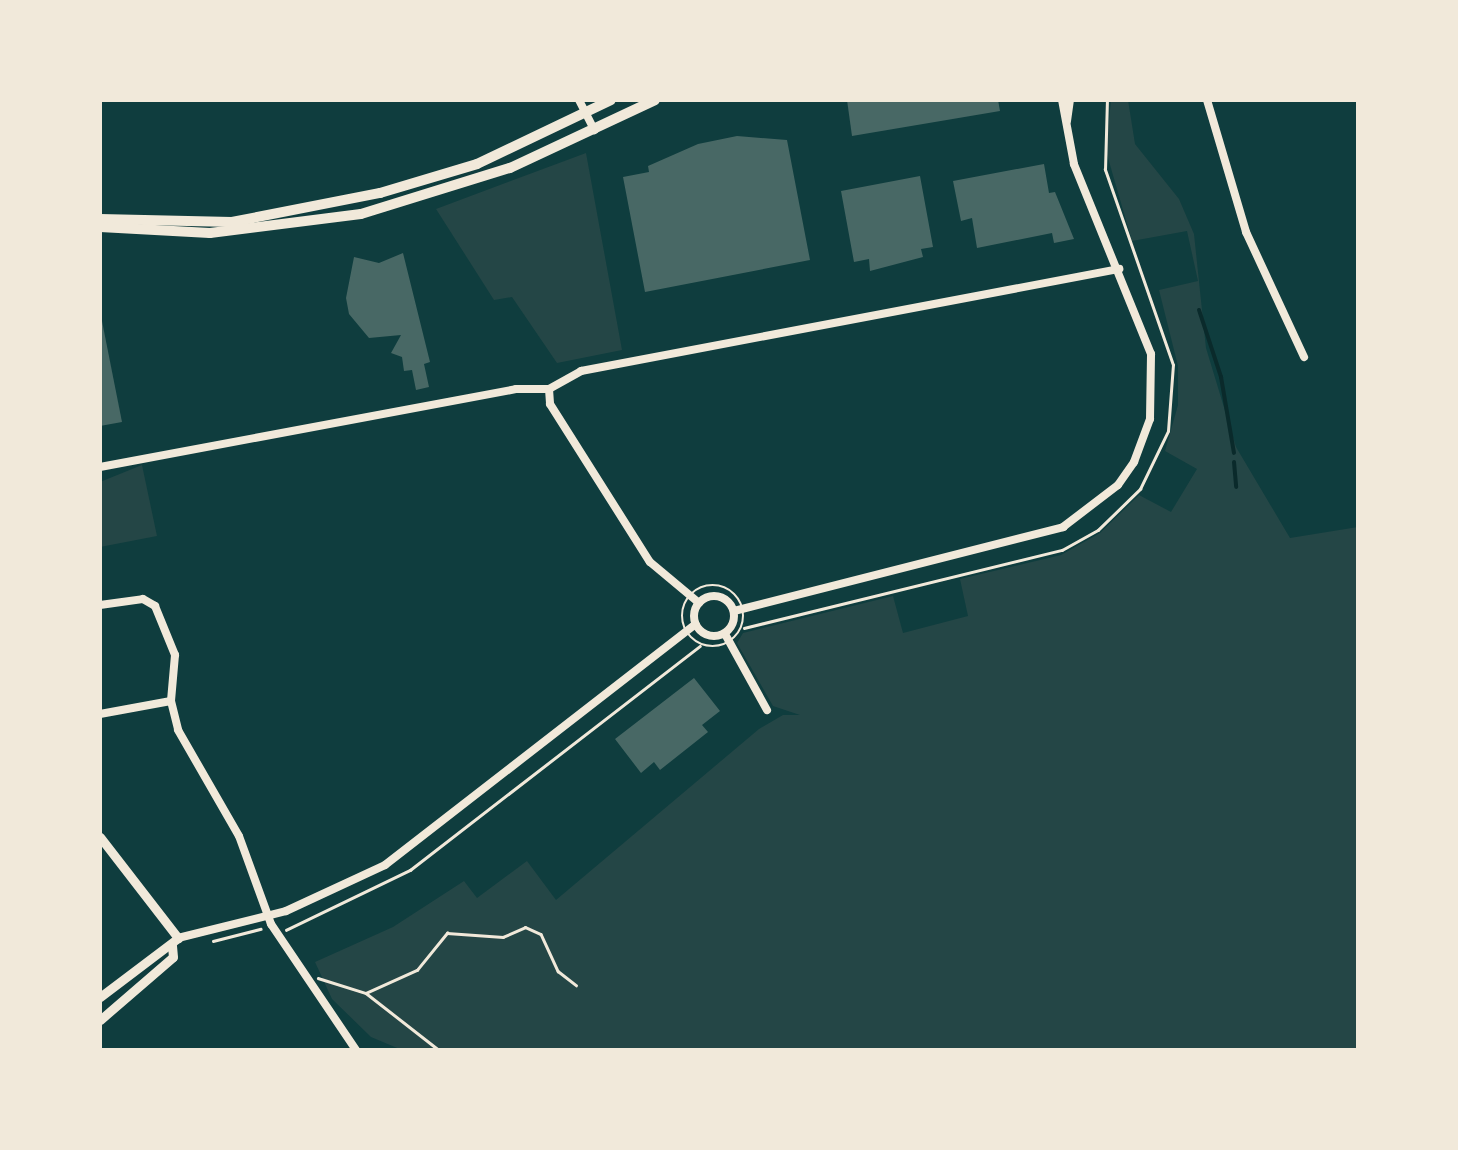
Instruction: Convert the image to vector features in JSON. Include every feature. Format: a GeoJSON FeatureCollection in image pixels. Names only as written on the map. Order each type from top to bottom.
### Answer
{"type":"FeatureCollection","features":[{"type":"Feature","properties":{"kind":"main road"},"geometry":{"type":"LineString","coordinates":[[100,218],[172,224],[279,216],[477,164],[611,100]]}},
{"type":"Feature","properties":{"kind":"main road"},"geometry":{"type":"LineString","coordinates":[[100,227],[210,232],[317,222],[473,181],[655,100]]}},
{"type":"Feature","properties":{"kind":"street"},"geometry":{"type":"LineString","coordinates":[[579,100],[594,130]]}},
{"type":"Feature","properties":{"kind":"street"},"geometry":{"type":"LineString","coordinates":[[724,634],[738,610],[1030,538],[1087,513],[1134,462],[1153,398],[1151,354],[1068,140],[1062,100]]}},
{"type":"Feature","properties":{"kind":"street"},"geometry":{"type":"LineString","coordinates":[[1068,140],[1070,100]]}},
{"type":"Feature","properties":{"kind":"street"},"geometry":{"type":"LineString","coordinates":[[1207,100],[1246,232],[1304,357]]}},
{"type":"Feature","properties":{"kind":"street"},"geometry":{"type":"LineString","coordinates":[[100,467],[516,389],[549,389],[581,372],[1118,269]]}},
{"type":"Feature","properties":{"kind":"street"},"geometry":{"type":"LineString","coordinates":[[549,389],[550,404],[650,562],[699,603]]}},
{"type":"Feature","properties":{"kind":"street"},"geometry":{"type":"LineString","coordinates":[[699,603],[719,596],[738,610]]}},
{"type":"Feature","properties":{"kind":"street"},"geometry":{"type":"LineString","coordinates":[[100,605],[143,599],[155,606],[175,655],[170,701],[178,730],[239,836],[278,934],[356,1050]]}},
{"type":"Feature","properties":{"kind":"street"},"geometry":{"type":"LineString","coordinates":[[100,997],[161,946],[270,916],[350,885],[407,851],[692,627],[699,603]]}},
{"type":"Feature","properties":{"kind":"street"},"geometry":{"type":"LineString","coordinates":[[692,627],[711,636],[724,634]]}},
{"type":"Feature","properties":{"kind":"street"},"geometry":{"type":"LineString","coordinates":[[724,634],[767,710]]}},
{"type":"Feature","properties":{"kind":"street"},"geometry":{"type":"LineString","coordinates":[[100,714],[170,701]]}},
{"type":"Feature","properties":{"kind":"street"},"geometry":{"type":"LineString","coordinates":[[100,836],[175,941],[173,956],[100,1020]]}},
{"type":"Feature","properties":{"kind":"path"},"geometry":{"type":"LineString","coordinates":[[214,941],[263,929],[278,934],[410,870],[700,646],[730,643],[744,628],[1062,550],[1098,530],[1140,489],[1168,431],[1173,366],[1105,170],[1107,100]]}},
{"type":"Feature","properties":{"kind":"path"},"geometry":{"type":"LineString","coordinates":[[700,646],[692,627],[683,622],[687,593],[726,588],[744,628]]}},
{"type":"Feature","properties":{"kind":"path"},"geometry":{"type":"LineString","coordinates":[[366,993],[417,970],[447,932],[503,937],[525,927],[541,934],[558,971],[576,985]]}},
{"type":"Feature","properties":{"kind":"path"},"geometry":{"type":"LineString","coordinates":[[307,979],[339,981],[366,993],[440,1050]]}},
{"type":"Feature","properties":{"kind":"shaded area"},"geometry":{"type":"Polygon","coordinates":[[[1111,100],[1128,100],[1135,144],[1179,199],[1194,234],[1206,348],[1236,447],[1290,538],[1358,527],[1358,1050],[402,1050],[371,1037],[332,999],[315,962],[393,927],[464,881],[477,898],[527,861],[556,900],[759,729],[783,715],[800,715],[773,706],[737,643],[743,633],[893,596],[903,633],[968,616],[960,579],[1061,555],[1100,533],[1139,495],[1171,512],[1197,469],[1165,451],[1178,405],[1178,366],[1159,290],[1198,281],[1187,231],[1132,241],[1106,151],[1111,100]]]}},
{"type":"Feature","properties":{"kind":"shaded area"},"geometry":{"type":"Polygon","coordinates":[[[586,153],[622,350],[557,363],[512,297],[494,300],[436,209],[586,153]]]}},
{"type":"Feature","properties":{"kind":"shaded area"},"geometry":{"type":"Polygon","coordinates":[[[142,465],[157,536],[100,547],[100,482],[142,465]]]}},
{"type":"Feature","properties":{"kind":"building"},"geometry":{"type":"Polygon","coordinates":[[[847,100],[998,100],[1000,111],[852,136],[847,100]]]}},
{"type":"Feature","properties":{"kind":"building"},"geometry":{"type":"Polygon","coordinates":[[[737,136],[787,140],[810,260],[645,292],[623,177],[649,172],[648,166],[698,144],[737,136]]]}},
{"type":"Feature","properties":{"kind":"building"},"geometry":{"type":"Polygon","coordinates":[[[1044,164],[1049,193],[1055,192],[1074,239],[1054,243],[1052,233],[977,248],[972,218],[961,221],[953,181],[1044,164]]]}},
{"type":"Feature","properties":{"kind":"building"},"geometry":{"type":"Polygon","coordinates":[[[920,176],[933,247],[921,249],[923,257],[870,271],[869,259],[854,262],[841,191],[920,176]]]}},
{"type":"Feature","properties":{"kind":"building"},"geometry":{"type":"Polygon","coordinates":[[[403,253],[430,362],[424,364],[429,387],[416,390],[412,370],[404,371],[402,357],[391,353],[401,335],[369,338],[349,314],[346,298],[354,257],[379,263],[403,253]]]}},
{"type":"Feature","properties":{"kind":"building"},"geometry":{"type":"Polygon","coordinates":[[[100,311],[122,422],[100,426],[100,311]]]}},
{"type":"Feature","properties":{"kind":"building"},"geometry":{"type":"Polygon","coordinates":[[[694,678],[720,711],[702,725],[708,732],[660,770],[654,762],[641,773],[615,739],[694,678]]]}},
{"type":"Feature","properties":{"kind":"waterway"},"geometry":{"type":"LineString","coordinates":[[1199,310],[1221,377],[1234,453]]}},
{"type":"Feature","properties":{"kind":"waterway"},"geometry":{"type":"LineString","coordinates":[[1234,462],[1236,487]]}}]}
